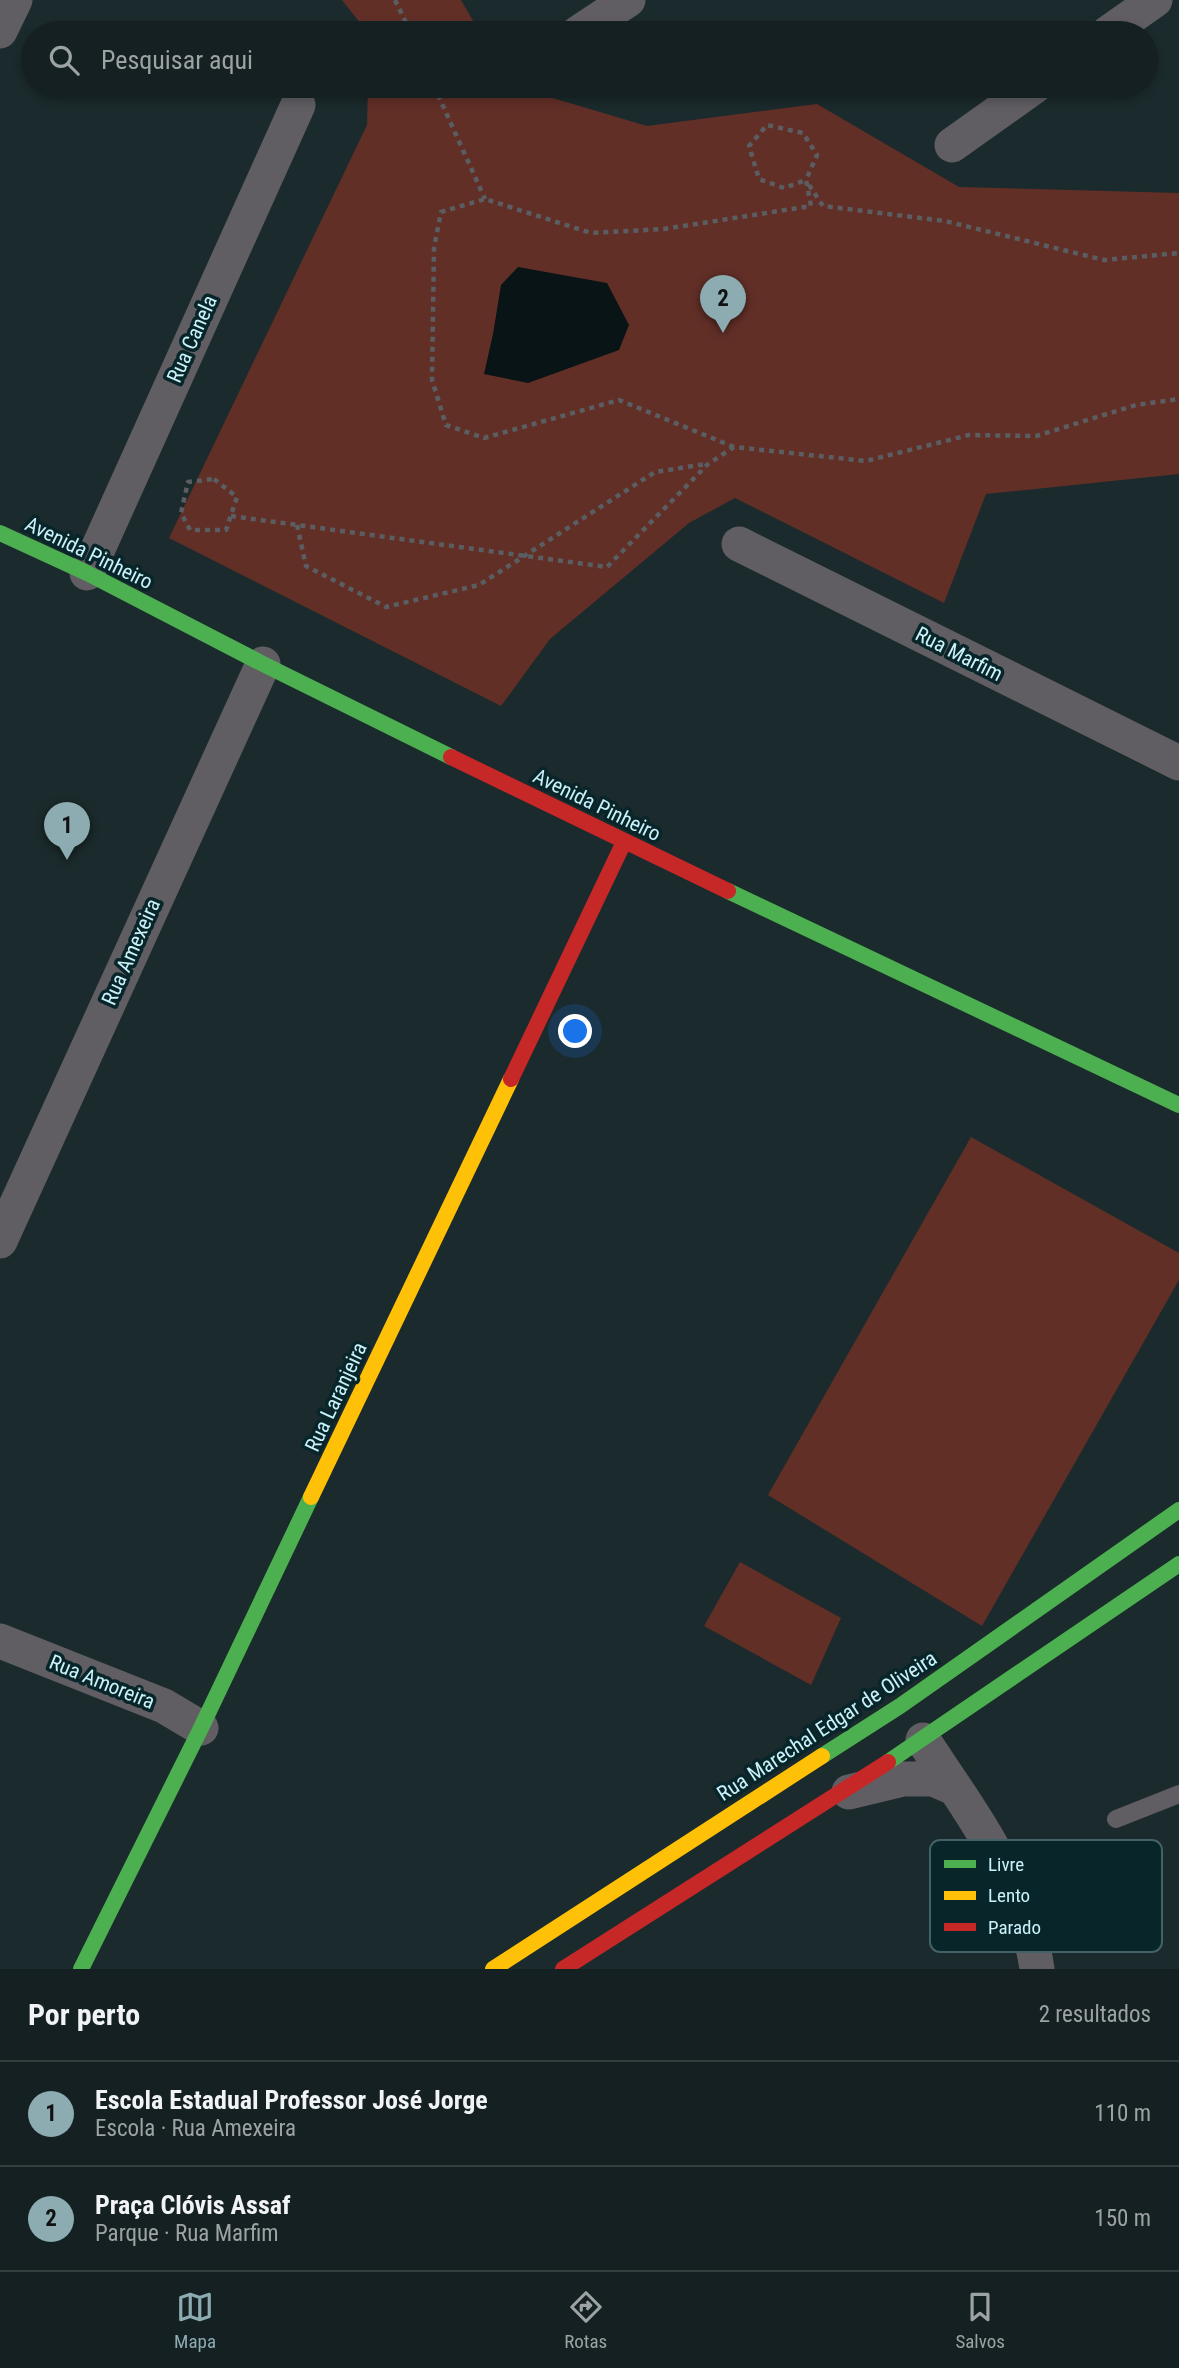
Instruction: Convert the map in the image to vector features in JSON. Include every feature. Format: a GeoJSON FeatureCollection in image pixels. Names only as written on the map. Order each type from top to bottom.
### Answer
{"type":"FeatureCollection","features":[{"type":"Feature","properties":{"kind":"street"},"geometry":{"type":"LineString","coordinates":[[0,31],[15,0]]}},
{"type":"Feature","properties":{"kind":"street"},"geometry":{"type":"LineString","coordinates":[[596,21],[628,0]]}},
{"type":"Feature","properties":{"kind":"street"},"geometry":{"type":"LineString","coordinates":[[1125,21],[1155,0]]}},
{"type":"Feature","properties":{"kind":"street"},"geometry":{"type":"LineString","coordinates":[[952,145],[1017,98]]}},
{"type":"Feature","properties":{"kind":"street","name":"Rua Canela"},"geometry":{"type":"LineString","coordinates":[[87,573],[298,106]]}},
{"type":"Feature","properties":{"kind":"street","name":"Avenida Pinheiro"},"geometry":{"type":"LineString","coordinates":[[0,533],[87,573],[263,664],[624,842],[1179,1105]]}},
{"type":"Feature","properties":{"kind":"street","name":"Rua Marfim"},"geometry":{"type":"LineString","coordinates":[[739,544],[1179,763]]}},
{"type":"Feature","properties":{"kind":"street","name":"Rua Amexeira"},"geometry":{"type":"LineString","coordinates":[[0,1241],[263,664]]}},
{"type":"Feature","properties":{"kind":"street","name":"Rua Laranjeira"},"geometry":{"type":"LineString","coordinates":[[81,1969],[201,1728],[624,842]]}},
{"type":"Feature","properties":{"kind":"street","name":"Rua Marechal Edgar de Oliveira"},"geometry":{"type":"LineString","coordinates":[[493,1969],[900,1706],[1179,1510]]}},
{"type":"Feature","properties":{"kind":"street"},"geometry":{"type":"LineString","coordinates":[[563,1969],[923,1740],[1179,1564]]}},
{"type":"Feature","properties":{"kind":"street","name":"Rua Amoreira"},"geometry":{"type":"LineString","coordinates":[[0,1642],[164,1706],[201,1728]]}},
{"type":"Feature","properties":{"kind":"street"},"geometry":{"type":"LineString","coordinates":[[923,1740],[990,1840]]}},
{"type":"Feature","properties":{"kind":"street"},"geometry":{"type":"LineString","coordinates":[[837,1795],[903,1779],[933,1779],[954,1788]]}},
{"type":"Feature","properties":{"kind":"lane"},"geometry":{"type":"LineString","coordinates":[[1116,1819],[1179,1794]]}},
{"type":"Feature","properties":{"kind":"path"},"geometry":{"type":"LineString","coordinates":[[395,0],[405,21]]}},
{"type":"Feature","properties":{"kind":"path"},"geometry":{"type":"LineString","coordinates":[[439,98],[485,199]]}},
{"type":"Feature","properties":{"kind":"path"},"geometry":{"type":"LineString","coordinates":[[806,180],[784,188],[759,179],[749,146],[767,125],[803,133],[817,155],[806,180],[811,205],[664,229],[592,233],[485,199],[442,212],[434,248],[432,380],[446,425],[484,438],[619,400],[733,447],[866,460],[969,435],[1036,436],[1136,405],[1179,399]]}},
{"type":"Feature","properties":{"kind":"path"},"geometry":{"type":"LineString","coordinates":[[806,180],[823,206],[945,221],[1104,260],[1179,253]]}},
{"type":"Feature","properties":{"kind":"path"},"geometry":{"type":"LineString","coordinates":[[231,516],[607,567],[708,464],[733,447]]}},
{"type":"Feature","properties":{"kind":"path"},"geometry":{"type":"LineString","coordinates":[[297,525],[306,566],[386,607],[479,584],[655,472],[708,464]]}},
{"type":"Feature","properties":{"kind":"path"},"geometry":{"type":"LineString","coordinates":[[214,479],[237,497],[231,516],[226,530],[190,530],[181,513],[188,482],[214,479]]}},
{"type":"Feature","properties":{"kind":"shaded area"},"geometry":{"type":"Polygon","coordinates":[[[342,0],[461,0],[473,21],[359,21],[342,0]]]}},
{"type":"Feature","properties":{"kind":"shaded area"},"geometry":{"type":"Polygon","coordinates":[[[368,98],[553,98],[647,126],[817,104],[959,187],[1179,193],[1179,474],[986,494],[944,603],[735,498],[689,523],[550,639],[501,706],[169,538],[367,125],[368,98]]]}},
{"type":"Feature","properties":{"kind":"shaded area"},"geometry":{"type":"Polygon","coordinates":[[[518,267],[607,283],[629,325],[619,350],[528,383],[484,374],[501,285],[518,267]]]}},
{"type":"Feature","properties":{"kind":"shaded area"},"geometry":{"type":"Polygon","coordinates":[[[971,1137],[1179,1253],[1179,1280],[982,1626],[768,1495],[971,1137]]]}},
{"type":"Feature","properties":{"kind":"shaded area"},"geometry":{"type":"Polygon","coordinates":[[[740,1562],[841,1618],[811,1685],[704,1626],[740,1562]]]}},
{"type":"Feature","properties":{"kind":"traffic: fast"},"geometry":{"type":"LineString","coordinates":[[0,533],[87,573],[451,757]]}},
{"type":"Feature","properties":{"kind":"traffic: fast"},"geometry":{"type":"LineString","coordinates":[[728,891],[1179,1105]]}},
{"type":"Feature","properties":{"kind":"traffic: fast"},"geometry":{"type":"LineString","coordinates":[[81,1969],[201,1728],[311,1497]]}},
{"type":"Feature","properties":{"kind":"traffic: fast"},"geometry":{"type":"LineString","coordinates":[[822,1756],[900,1706],[1179,1510]]}},
{"type":"Feature","properties":{"kind":"traffic: fast"},"geometry":{"type":"LineString","coordinates":[[888,1762],[1179,1564]]}},
{"type":"Feature","properties":{"kind":"traffic: slow"},"geometry":{"type":"LineString","coordinates":[[311,1497],[511,1079]]}},
{"type":"Feature","properties":{"kind":"traffic: slow"},"geometry":{"type":"LineString","coordinates":[[493,1969],[822,1756]]}},
{"type":"Feature","properties":{"kind":"traffic: jam"},"geometry":{"type":"LineString","coordinates":[[451,757],[728,891]]}},
{"type":"Feature","properties":{"kind":"traffic: jam"},"geometry":{"type":"LineString","coordinates":[[511,1079],[624,842]]}},
{"type":"Feature","properties":{"kind":"traffic: jam"},"geometry":{"type":"LineString","coordinates":[[563,1969],[888,1762]]}},
{"type":"Feature","properties":{"kind":"place","name":"Praça Clóvis Assaf"},"geometry":{"type":"Point","coordinates":[723,333]}},
{"type":"Feature","properties":{"kind":"place","name":"Escola Estadual Professor José Jorge"},"geometry":{"type":"Point","coordinates":[67,860]}}]}
